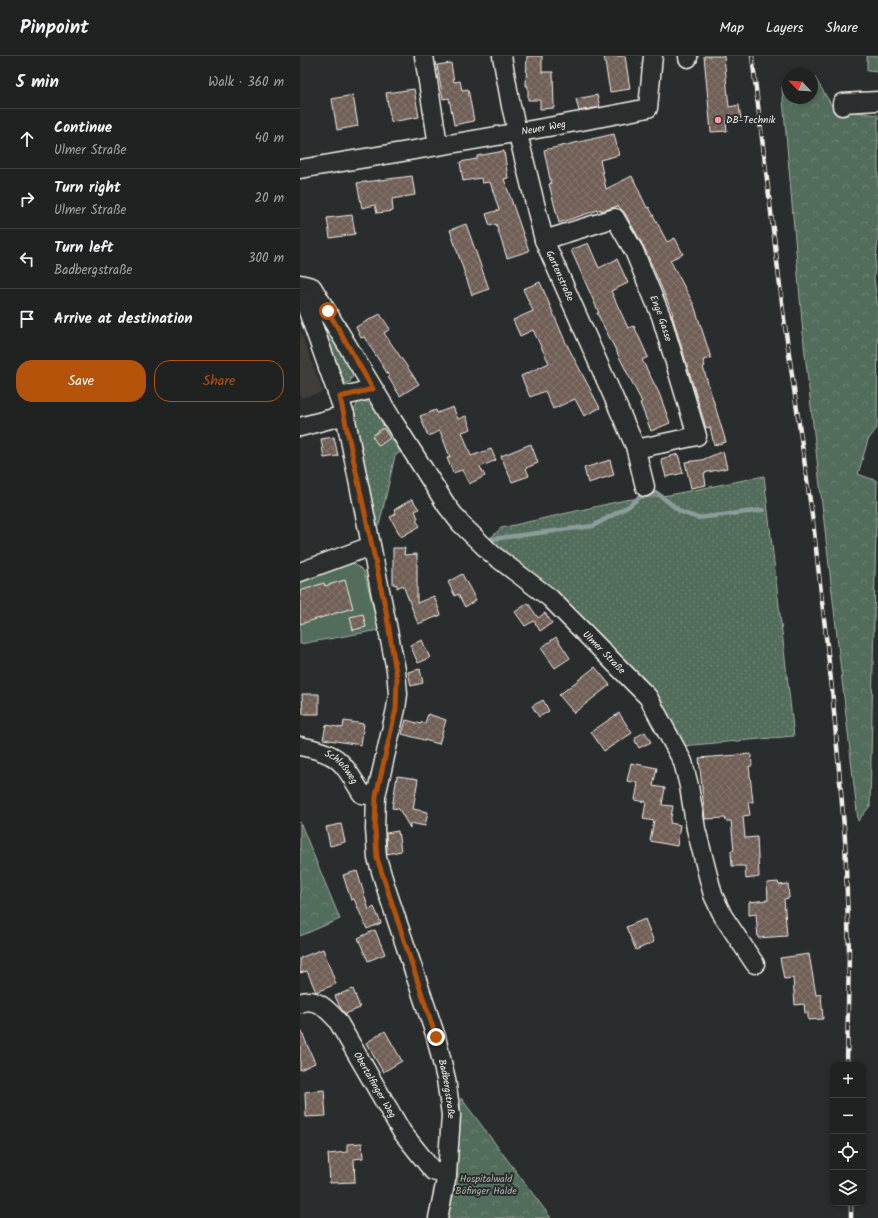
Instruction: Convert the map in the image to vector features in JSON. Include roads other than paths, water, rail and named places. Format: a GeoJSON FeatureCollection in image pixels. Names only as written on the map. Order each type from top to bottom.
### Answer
{"type":"FeatureCollection","features":[{"type":"Feature","properties":{"kind":"street"},"geometry":{"type":"LineString","coordinates":[[424,56],[438,145]]}},
{"type":"Feature","properties":{"kind":"street","name":"Gartenstraße"},"geometry":{"type":"LineString","coordinates":[[502,56],[518,134],[544,240],[636,449],[645,487]]}},
{"type":"Feature","properties":{"kind":"street","name":"Neuer Weg"},"geometry":{"type":"LineString","coordinates":[[300,169],[438,145],[518,134],[648,108],[653,56]]}},
{"type":"Feature","properties":{"kind":"street"},"geometry":{"type":"LineString","coordinates":[[842,106],[842,103],[878,101]]}},
{"type":"Feature","properties":{"kind":"street","name":"Enge Gasse"},"geometry":{"type":"LineString","coordinates":[[544,240],[615,218],[634,251],[661,316],[697,436],[636,449]]}},
{"type":"Feature","properties":{"kind":"street","name":"Ulmer Straße"},"geometry":{"type":"LineString","coordinates":[[300,284],[312,287],[373,389],[447,506],[461,524],[492,554],[550,598],[648,697],[683,762],[689,786],[696,829],[712,895],[723,916],[755,964]]}},
{"type":"Feature","properties":{"kind":"street","name":"Badbergstraße"},"geometry":{"type":"LineString","coordinates":[[300,288],[303,307],[340,397],[345,415],[396,670],[398,694],[376,796],[375,828],[377,858],[436,1037],[446,1079],[451,1115],[447,1175],[438,1218]]}},
{"type":"Feature","properties":{"kind":"street"},"geometry":{"type":"LineString","coordinates":[[340,397],[373,389]]}},
{"type":"Feature","properties":{"kind":"street"},"geometry":{"type":"LineString","coordinates":[[300,427],[345,415]]}},
{"type":"Feature","properties":{"kind":"street"},"geometry":{"type":"LineString","coordinates":[[300,572],[372,546]]}},
{"type":"Feature","properties":{"kind":"street","name":"Schloßweg"},"geometry":{"type":"LineString","coordinates":[[300,746],[333,755],[340,761],[362,794],[376,796]]}},
{"type":"Feature","properties":{"kind":"street","name":"Obertalfinger Weg"},"geometry":{"type":"LineString","coordinates":[[300,1003],[317,1003],[327,1008],[337,1020],[402,1132],[433,1171],[447,1175]]}},
{"type":"Feature","properties":{"kind":"waterway"},"geometry":{"type":"LineString","coordinates":[[492,539],[593,526],[629,506],[642,495],[657,493],[681,512],[698,518],[763,510]]}},
{"type":"Feature","properties":{"kind":"railway"},"geometry":{"type":"LineString","coordinates":[[752,56],[784,319],[813,522],[832,689],[845,838],[849,951],[847,1062]]}},
{"type":"Feature","properties":{"kind":"railway"},"geometry":{"type":"LineString","coordinates":[[851,1206],[851,1218]]}},
{"type":"Feature","properties":{"kind":"place","name":"DB-Technik"},"geometry":{"type":"Point","coordinates":[718,120]}},
{"type":"Feature","properties":{"kind":"park label","name":"Hospitalwald Böfinger Halde"},"geometry":{"type":"Point","coordinates":[486,1184]}}]}
